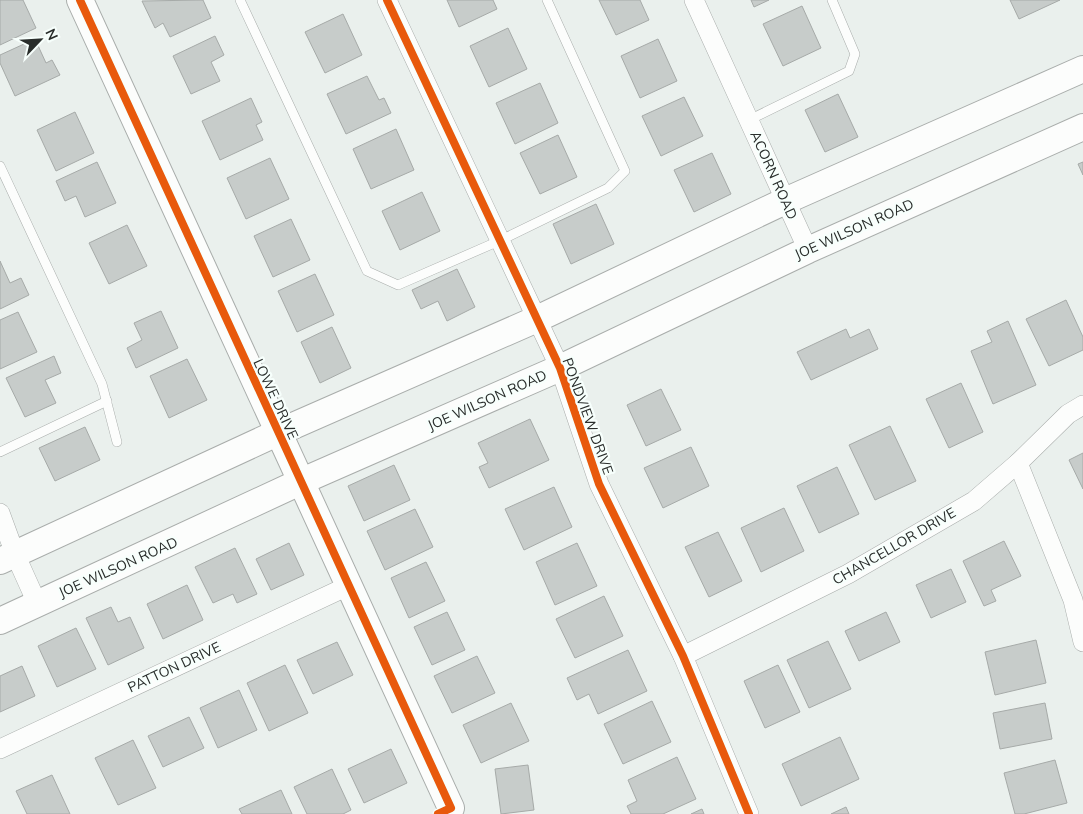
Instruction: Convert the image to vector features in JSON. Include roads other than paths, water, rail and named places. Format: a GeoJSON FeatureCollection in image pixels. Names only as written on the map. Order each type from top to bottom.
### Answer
{"type":"FeatureCollection","features":[{"type":"Feature","properties":{"kind":"main road","name":"LOWE DRIVE"},"geometry":{"type":"LineString","coordinates":[[80,0],[348,586],[445,811]]}},
{"type":"Feature","properties":{"kind":"main road"},"geometry":{"type":"LineString","coordinates":[[7,558],[277,433],[537,320],[785,201],[1083,69]]}},
{"type":"Feature","properties":{"kind":"main road","name":"JOE WILSON ROAD"},"geometry":{"type":"LineString","coordinates":[[0,621],[300,482],[560,368],[808,250],[1083,127]]}},
{"type":"Feature","properties":{"kind":"street","name":"PONDVIEW DRIVE"},"geometry":{"type":"LineString","coordinates":[[387,0],[560,368],[599,484],[683,656],[749,814]]}},
{"type":"Feature","properties":{"kind":"street","name":"ACORN ROAD"},"geometry":{"type":"LineString","coordinates":[[694,0],[808,250]]}},
{"type":"Feature","properties":{"kind":"street","name":"CHANCELLOR DRIVE"},"geometry":{"type":"LineString","coordinates":[[683,656],[848,574],[974,501],[1018,464],[1068,414],[1083,405]]}},
{"type":"Feature","properties":{"kind":"street"},"geometry":{"type":"LineString","coordinates":[[1018,464],[1073,600],[1083,642]]}},
{"type":"Feature","properties":{"kind":"street"},"geometry":{"type":"LineString","coordinates":[[0,514],[7,558],[37,603]]}},
{"type":"Feature","properties":{"kind":"street","name":"PATTON DRIVE"},"geometry":{"type":"LineString","coordinates":[[0,749],[348,586]]}},
{"type":"Feature","properties":{"kind":"lane"},"geometry":{"type":"LineString","coordinates":[[240,0],[367,271],[398,285],[499,241],[608,188],[625,171],[547,0]]}},
{"type":"Feature","properties":{"kind":"lane"},"geometry":{"type":"LineString","coordinates":[[749,120],[849,71],[855,54],[832,0]]}},
{"type":"Feature","properties":{"kind":"lane"},"geometry":{"type":"LineString","coordinates":[[0,166],[102,384],[118,442]]}},
{"type":"Feature","properties":{"kind":"lane"},"geometry":{"type":"LineString","coordinates":[[0,452],[107,402]]}}]}
